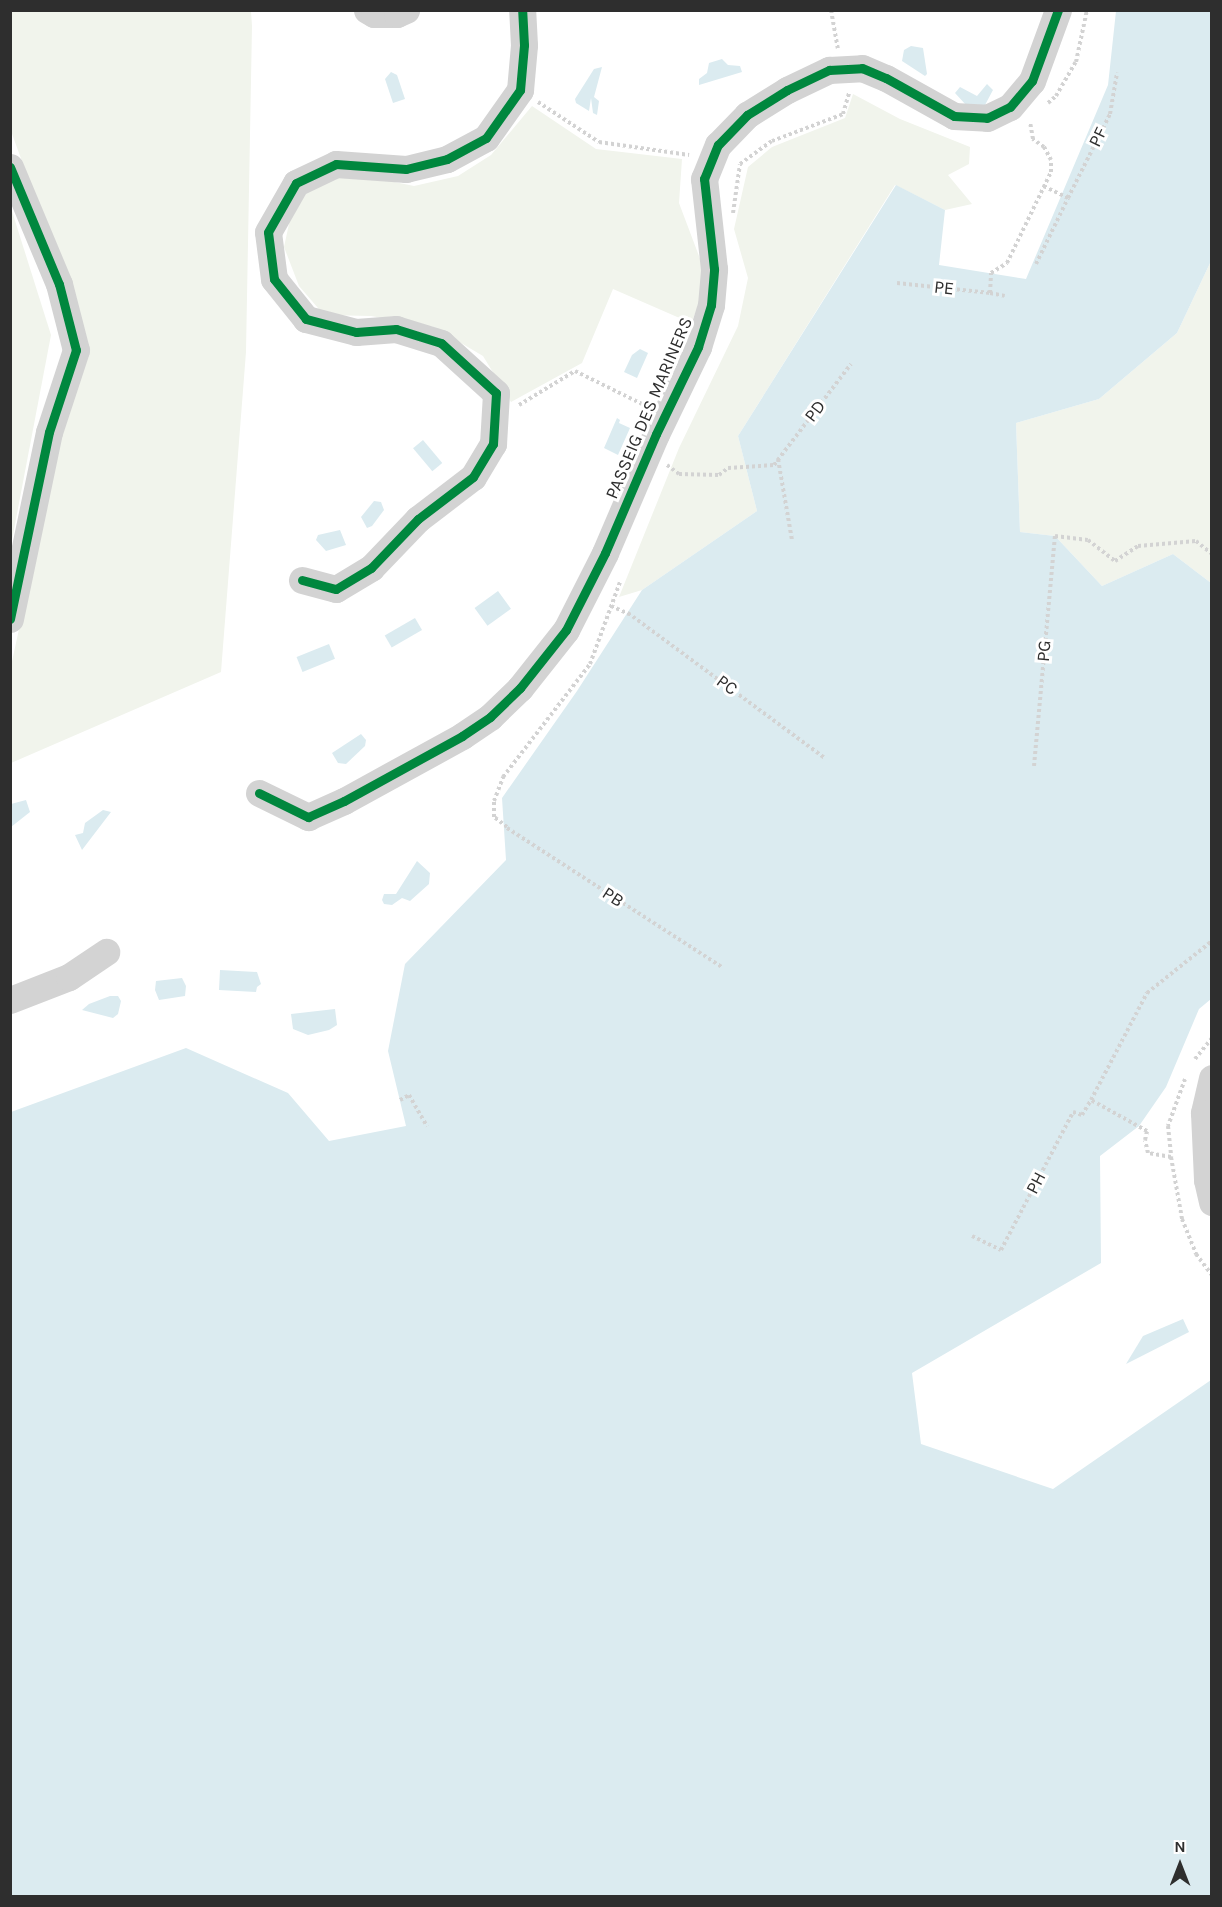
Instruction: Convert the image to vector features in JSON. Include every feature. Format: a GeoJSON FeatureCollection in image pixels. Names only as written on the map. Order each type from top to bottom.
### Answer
{"type":"FeatureCollection","features":[{"type":"Feature","properties":{"kind":"street"},"geometry":{"type":"LineString","coordinates":[[368,10],[374,14],[397,14],[406,10]]}},
{"type":"Feature","properties":{"kind":"street"},"geometry":{"type":"LineString","coordinates":[[302,580],[336,589],[371,568],[418,519],[473,477],[493,444],[496,393],[441,343],[396,329],[356,332],[306,320],[274,279],[268,232],[296,183],[336,164],[406,169],[447,159],[486,138],[520,90],[524,45],[522,10]]}},
{"type":"Feature","properties":{"kind":"street","name":"PASSEIG DES MARINERS"},"geometry":{"type":"LineString","coordinates":[[259,794],[308,817],[344,801],[462,736],[490,717],[520,688],[566,630],[605,553],[665,415],[698,347],[711,304],[714,269],[704,179],[718,145],[747,115],[787,90],[829,70],[862,68],[886,78],[954,116],[987,118],[1010,107],[1032,81],[1058,10]]}},
{"type":"Feature","properties":{"kind":"street"},"geometry":{"type":"LineString","coordinates":[[10,167],[59,284],[76,350],[49,432],[10,620]]}},
{"type":"Feature","properties":{"kind":"street"},"geometry":{"type":"LineString","coordinates":[[10,1000],[69,977],[106,952]]}},
{"type":"Feature","properties":{"kind":"street"},"geometry":{"type":"LineString","coordinates":[[1212,1078],[1204,1113],[1207,1180],[1212,1202]]}},
{"type":"Feature","properties":{"kind":"path"},"geometry":{"type":"LineString","coordinates":[[831,10],[841,69]]}},
{"type":"Feature","properties":{"kind":"path"},"geometry":{"type":"LineString","coordinates":[[1047,104],[1056,96],[1076,62],[1087,10]]}},
{"type":"Feature","properties":{"kind":"path"},"geometry":{"type":"LineString","coordinates":[[731,218],[736,208],[740,164],[772,141],[843,114],[850,89],[859,90]]}},
{"type":"Feature","properties":{"kind":"path"},"geometry":{"type":"LineString","coordinates":[[520,90],[599,142],[712,158]]}},
{"type":"Feature","properties":{"kind":"path"},"geometry":{"type":"LineString","coordinates":[[990,292],[991,273],[1007,263],[1051,172],[1051,160],[1044,147],[1033,139],[1030,120],[1022,125]]}},
{"type":"Feature","properties":{"kind":"path"},"geometry":{"type":"LineString","coordinates":[[1043,186],[1068,198]]}},
{"type":"Feature","properties":{"kind":"path"},"geometry":{"type":"LineString","coordinates":[[495,419],[575,371],[665,415]]}},
{"type":"Feature","properties":{"kind":"path"},"geometry":{"type":"LineString","coordinates":[[663,475],[672,454]]}},
{"type":"Feature","properties":{"kind":"path"},"geometry":{"type":"LineString","coordinates":[[667,465],[679,474],[719,475],[728,468],[774,465],[778,459]]}},
{"type":"Feature","properties":{"kind":"path"},"geometry":{"type":"LineString","coordinates":[[778,459],[792,540]]}},
{"type":"Feature","properties":{"kind":"path"},"geometry":{"type":"LineString","coordinates":[[611,606],[623,576]]}},
{"type":"Feature","properties":{"kind":"path"},"geometry":{"type":"LineString","coordinates":[[400,1100],[409,1095],[427,1126]]}},
{"type":"Feature","properties":{"kind":"path"},"geometry":{"type":"LineString","coordinates":[[1091,1100],[1147,1131],[1145,1140],[1148,1153],[1171,1157]]}},
{"type":"Feature","properties":{"kind":"shaded area"},"geometry":{"type":"Polygon","coordinates":[[[11,11],[251,11],[252,26],[246,352],[221,672],[11,763],[11,666],[63,426],[89,346],[11,131],[11,11]]]}},
{"type":"Feature","properties":{"kind":"shaded area"},"geometry":{"type":"Polygon","coordinates":[[[1116,11],[1211,11],[1211,261],[1177,333],[1099,399],[1016,423],[1020,532],[1055,536],[1102,586],[1173,554],[1211,583],[1211,999],[1199,1009],[1166,1087],[1139,1126],[1100,1156],[1101,1263],[912,1373],[921,1444],[1053,1489],[1211,1380],[1211,1896],[11,1896],[11,1112],[186,1048],[288,1093],[329,1141],[406,1126],[388,1051],[405,964],[506,860],[502,798],[577,691],[642,590],[757,511],[738,436],[896,185],[945,210],[939,265],[1026,279],[1108,85],[1116,11]]]}},
{"type":"Feature","properties":{"kind":"shaded area"},"geometry":{"type":"Polygon","coordinates":[[[911,46],[923,48],[927,74],[925,76],[902,61],[904,50],[911,46]]]}},
{"type":"Feature","properties":{"kind":"shaded area"},"geometry":{"type":"Polygon","coordinates":[[[722,59],[728,65],[740,66],[742,72],[699,85],[699,79],[707,73],[709,63],[722,59]]]}},
{"type":"Feature","properties":{"kind":"shaded area"},"geometry":{"type":"Polygon","coordinates":[[[602,67],[594,97],[599,101],[597,115],[593,113],[591,98],[589,111],[576,103],[575,99],[594,69],[602,67]]]}},
{"type":"Feature","properties":{"kind":"shaded area"},"geometry":{"type":"Polygon","coordinates":[[[391,72],[397,75],[405,99],[393,103],[385,79],[391,72]]]}},
{"type":"Feature","properties":{"kind":"shaded area"},"geometry":{"type":"Polygon","coordinates":[[[987,84],[993,90],[985,105],[966,105],[955,93],[960,87],[977,96],[987,84]]]}},
{"type":"Feature","properties":{"kind":"shaded area"},"geometry":{"type":"Polygon","coordinates":[[[853,94],[900,119],[970,147],[969,164],[948,175],[972,204],[945,210],[895,185],[738,436],[757,511],[642,590],[619,597],[679,448],[738,326],[748,278],[734,229],[748,167],[772,147],[845,118],[853,94]]]}},
{"type":"Feature","properties":{"kind":"shaded area"},"geometry":{"type":"Polygon","coordinates":[[[532,106],[596,149],[682,159],[679,203],[705,272],[697,309],[691,323],[613,289],[582,363],[511,402],[483,356],[434,327],[371,316],[324,315],[299,286],[284,247],[292,210],[313,186],[346,172],[414,186],[458,176],[491,155],[532,106]]]}},
{"type":"Feature","properties":{"kind":"shaded area"},"geometry":{"type":"Polygon","coordinates":[[[11,208],[51,335],[11,545],[11,208]]]}},
{"type":"Feature","properties":{"kind":"shaded area"},"geometry":{"type":"Polygon","coordinates":[[[1211,261],[1211,583],[1173,554],[1102,586],[1055,536],[1020,532],[1016,423],[1099,399],[1177,333],[1211,261]]]}},
{"type":"Feature","properties":{"kind":"shaded area"},"geometry":{"type":"Polygon","coordinates":[[[640,349],[648,353],[637,378],[624,372],[632,355],[640,349]]]}},
{"type":"Feature","properties":{"kind":"shaded area"},"geometry":{"type":"Polygon","coordinates":[[[617,418],[620,420],[619,423],[630,428],[618,455],[604,448],[617,418]]]}},
{"type":"Feature","properties":{"kind":"shaded area"},"geometry":{"type":"Polygon","coordinates":[[[423,440],[442,463],[432,471],[413,448],[423,440]]]}},
{"type":"Feature","properties":{"kind":"shaded area"},"geometry":{"type":"Polygon","coordinates":[[[374,501],[381,502],[384,510],[372,526],[367,528],[361,517],[374,501]]]}},
{"type":"Feature","properties":{"kind":"shaded area"},"geometry":{"type":"Polygon","coordinates":[[[340,530],[346,545],[326,551],[316,540],[318,535],[340,530]]]}},
{"type":"Feature","properties":{"kind":"shaded area"},"geometry":{"type":"Polygon","coordinates":[[[498,591],[511,609],[487,626],[475,608],[498,591]]]}},
{"type":"Feature","properties":{"kind":"shaded area"},"geometry":{"type":"Polygon","coordinates":[[[415,618],[422,630],[392,648],[385,636],[415,618]]]}},
{"type":"Feature","properties":{"kind":"shaded area"},"geometry":{"type":"Polygon","coordinates":[[[329,644],[335,659],[303,672],[297,657],[329,644]]]}},
{"type":"Feature","properties":{"kind":"shaded area"},"geometry":{"type":"Polygon","coordinates":[[[361,734],[366,740],[365,746],[346,764],[338,763],[332,753],[361,734]]]}},
{"type":"Feature","properties":{"kind":"shaded area"},"geometry":{"type":"Polygon","coordinates":[[[26,800],[30,812],[11,827],[11,804],[26,800]]]}},
{"type":"Feature","properties":{"kind":"shaded area"},"geometry":{"type":"Polygon","coordinates":[[[103,810],[111,812],[82,850],[75,835],[83,833],[85,823],[103,810]]]}},
{"type":"Feature","properties":{"kind":"shaded area"},"geometry":{"type":"Polygon","coordinates":[[[417,861],[430,873],[429,884],[410,901],[402,898],[392,905],[384,904],[382,900],[384,894],[396,894],[417,861]]]}},
{"type":"Feature","properties":{"kind":"shaded area"},"geometry":{"type":"Polygon","coordinates":[[[220,970],[257,972],[261,984],[257,987],[256,992],[219,990],[220,970]]]}},
{"type":"Feature","properties":{"kind":"shaded area"},"geometry":{"type":"Polygon","coordinates":[[[182,978],[186,986],[185,996],[159,1000],[155,990],[156,981],[182,978]]]}},
{"type":"Feature","properties":{"kind":"shaded area"},"geometry":{"type":"Polygon","coordinates":[[[110,996],[118,996],[121,1001],[118,1014],[113,1018],[82,1010],[89,1004],[110,996]]]}},
{"type":"Feature","properties":{"kind":"shaded area"},"geometry":{"type":"Polygon","coordinates":[[[335,1009],[337,1025],[329,1030],[308,1035],[293,1029],[291,1014],[335,1009]]]}},
{"type":"Feature","properties":{"kind":"shaded area"},"geometry":{"type":"Polygon","coordinates":[[[1183,1319],[1189,1332],[1126,1364],[1143,1336],[1183,1319]]]}},
{"type":"Feature","properties":{"kind":"cycle path"},"geometry":{"type":"LineString","coordinates":[[302,580],[336,589],[371,568],[418,519],[473,477],[493,444],[496,393],[441,343],[396,329],[356,332],[306,319],[274,279],[268,232],[296,183],[336,164],[406,169],[447,159],[486,138],[520,90],[524,45],[522,10]]}},
{"type":"Feature","properties":{"kind":"cycle path"},"geometry":{"type":"LineString","coordinates":[[259,793],[308,817],[344,801],[462,736],[490,717],[520,688],[566,630],[605,553],[656,434],[698,347],[711,305],[714,269],[704,179],[718,145],[747,115],[787,90],[829,70],[862,68],[886,78],[954,116],[987,118],[1010,107],[1032,81],[1058,10]]}},
{"type":"Feature","properties":{"kind":"cycle path"},"geometry":{"type":"LineString","coordinates":[[10,167],[59,284],[76,350],[49,432],[10,619]]}}]}
